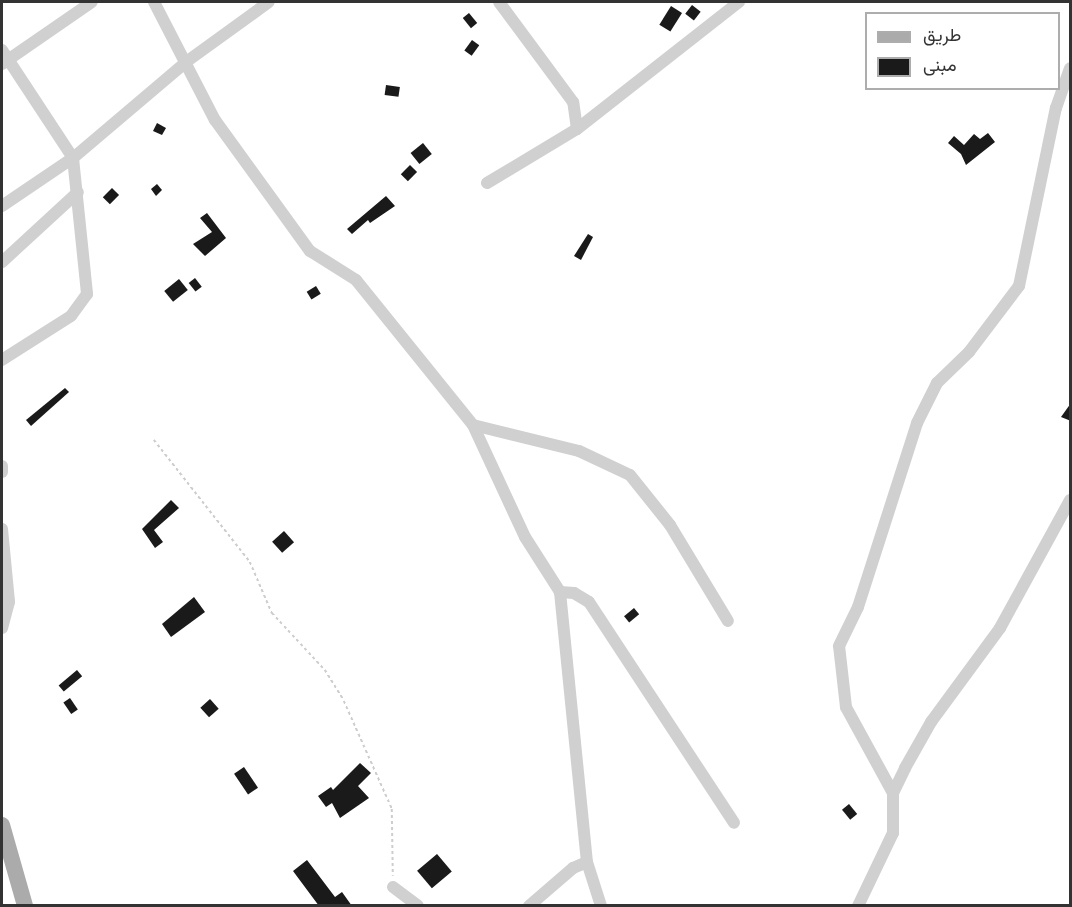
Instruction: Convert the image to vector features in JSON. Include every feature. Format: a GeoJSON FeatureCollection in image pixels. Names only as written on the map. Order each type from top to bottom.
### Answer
{"type":"FeatureCollection","features":[{"type":"Feature","properties":{"kind":"main road"},"geometry":{"type":"LineString","coordinates":[[2,825],[25,906]]}},
{"type":"Feature","properties":{"kind":"street"},"geometry":{"type":"LineString","coordinates":[[2,360],[83,304],[87,294],[73,158],[4,58],[92,2]]}},
{"type":"Feature","properties":{"kind":"street"},"geometry":{"type":"LineString","coordinates":[[154,2],[215,120],[305,245],[356,280],[473,425],[525,537],[560,592],[587,862],[601,906]]}},
{"type":"Feature","properties":{"kind":"street"},"geometry":{"type":"LineString","coordinates":[[2,206],[73,158],[186,62],[269,2]]}},
{"type":"Feature","properties":{"kind":"street"},"geometry":{"type":"LineString","coordinates":[[500,2],[573,102],[577,129]]}},
{"type":"Feature","properties":{"kind":"street"},"geometry":{"type":"LineString","coordinates":[[487,183],[577,129],[739,2]]}},
{"type":"Feature","properties":{"kind":"street"},"geometry":{"type":"LineString","coordinates":[[893,793],[846,707],[839,646],[858,607],[917,423],[937,383],[969,352],[1019,286],[1056,108],[1071,68]]}},
{"type":"Feature","properties":{"kind":"street"},"geometry":{"type":"LineString","coordinates":[[2,262],[78,192]]}},
{"type":"Feature","properties":{"kind":"street"},"geometry":{"type":"LineString","coordinates":[[473,425],[579,451],[630,475],[670,525],[728,621]]}},
{"type":"Feature","properties":{"kind":"street"},"geometry":{"type":"LineString","coordinates":[[2,466],[2,472]]}},
{"type":"Feature","properties":{"kind":"street"},"geometry":{"type":"LineString","coordinates":[[858,906],[893,833],[893,793],[931,722],[1000,628],[1071,500]]}},
{"type":"Feature","properties":{"kind":"street"},"geometry":{"type":"LineString","coordinates":[[2,529],[9,602],[2,628]]}},
{"type":"Feature","properties":{"kind":"street"},"geometry":{"type":"LineString","coordinates":[[560,592],[574,593],[589,602],[734,823]]}},
{"type":"Feature","properties":{"kind":"street"},"geometry":{"type":"LineString","coordinates":[[529,906],[573,868],[587,862]]}},
{"type":"Feature","properties":{"kind":"street"},"geometry":{"type":"LineString","coordinates":[[393,886],[418,906]]}},
{"type":"Feature","properties":{"kind":"path"},"geometry":{"type":"LineString","coordinates":[[154,440],[250,562],[272,613],[325,669],[344,701],[392,809],[393,886]]}},
{"type":"Feature","properties":{"kind":"building"},"geometry":{"type":"Polygon","coordinates":[[[692,5],[701,12],[694,20],[685,14],[692,5]]]}},
{"type":"Feature","properties":{"kind":"building"},"geometry":{"type":"Polygon","coordinates":[[[671,6],[682,13],[670,32],[659,25],[671,6]]]}},
{"type":"Feature","properties":{"kind":"building"},"geometry":{"type":"Polygon","coordinates":[[[469,13],[477,23],[471,28],[463,18],[469,13]]]}},
{"type":"Feature","properties":{"kind":"building"},"geometry":{"type":"Polygon","coordinates":[[[472,40],[479,45],[472,56],[464,51],[472,40]]]}},
{"type":"Feature","properties":{"kind":"building"},"geometry":{"type":"Polygon","coordinates":[[[386,85],[400,87],[398,97],[385,95],[386,85]]]}},
{"type":"Feature","properties":{"kind":"building"},"geometry":{"type":"Polygon","coordinates":[[[157,123],[166,128],[162,135],[153,131],[157,123]]]}},
{"type":"Feature","properties":{"kind":"building"},"geometry":{"type":"Polygon","coordinates":[[[988,133],[995,142],[966,165],[961,154],[948,143],[954,136],[964,145],[974,134],[980,139],[988,133]]]}},
{"type":"Feature","properties":{"kind":"building"},"geometry":{"type":"Polygon","coordinates":[[[423,143],[432,154],[419,164],[411,153],[423,143]]]}},
{"type":"Feature","properties":{"kind":"building"},"geometry":{"type":"Polygon","coordinates":[[[410,165],[417,172],[408,181],[401,174],[410,165]]]}},
{"type":"Feature","properties":{"kind":"building"},"geometry":{"type":"Polygon","coordinates":[[[157,184],[162,190],[156,196],[151,189],[157,184]]]}},
{"type":"Feature","properties":{"kind":"building"},"geometry":{"type":"Polygon","coordinates":[[[112,188],[119,195],[110,204],[103,197],[112,188]]]}},
{"type":"Feature","properties":{"kind":"building"},"geometry":{"type":"Polygon","coordinates":[[[386,196],[395,206],[370,223],[368,220],[352,234],[347,229],[386,196]]]}},
{"type":"Feature","properties":{"kind":"building"},"geometry":{"type":"Polygon","coordinates":[[[207,213],[226,238],[205,256],[193,244],[212,232],[200,218],[207,213]]]}},
{"type":"Feature","properties":{"kind":"building"},"geometry":{"type":"Polygon","coordinates":[[[588,234],[593,237],[581,260],[574,256],[588,234]]]}},
{"type":"Feature","properties":{"kind":"building"},"geometry":{"type":"Polygon","coordinates":[[[195,278],[202,287],[195,292],[189,283],[195,278]]]}},
{"type":"Feature","properties":{"kind":"building"},"geometry":{"type":"Polygon","coordinates":[[[179,279],[188,290],[173,302],[164,291],[179,279]]]}},
{"type":"Feature","properties":{"kind":"building"},"geometry":{"type":"Polygon","coordinates":[[[316,286],[321,294],[311,299],[307,292],[316,286]]]}},
{"type":"Feature","properties":{"kind":"building"},"geometry":{"type":"Polygon","coordinates":[[[65,388],[69,392],[31,426],[26,420],[65,388]]]}},
{"type":"Feature","properties":{"kind":"building"},"geometry":{"type":"Polygon","coordinates":[[[1071,403],[1071,421],[1061,417],[1071,403]]]}},
{"type":"Feature","properties":{"kind":"building"},"geometry":{"type":"Polygon","coordinates":[[[171,500],[179,508],[154,530],[163,542],[155,548],[142,529],[171,500]]]}},
{"type":"Feature","properties":{"kind":"building"},"geometry":{"type":"Polygon","coordinates":[[[284,531],[294,542],[282,553],[272,542],[284,531]]]}},
{"type":"Feature","properties":{"kind":"building"},"geometry":{"type":"Polygon","coordinates":[[[194,597],[205,612],[171,637],[162,624],[194,597]]]}},
{"type":"Feature","properties":{"kind":"building"},"geometry":{"type":"Polygon","coordinates":[[[634,608],[639,614],[629,622],[624,616],[634,608]]]}},
{"type":"Feature","properties":{"kind":"building"},"geometry":{"type":"Polygon","coordinates":[[[77,670],[82,676],[64,692],[59,685],[77,670]]]}},
{"type":"Feature","properties":{"kind":"building"},"geometry":{"type":"Polygon","coordinates":[[[70,698],[78,710],[71,714],[63,702],[70,698]]]}},
{"type":"Feature","properties":{"kind":"building"},"geometry":{"type":"Polygon","coordinates":[[[210,699],[219,709],[209,717],[200,708],[210,699]]]}},
{"type":"Feature","properties":{"kind":"building"},"geometry":{"type":"Polygon","coordinates":[[[360,763],[371,773],[358,786],[369,798],[340,818],[332,803],[326,807],[318,796],[331,787],[333,790],[360,763]]]}},
{"type":"Feature","properties":{"kind":"building"},"geometry":{"type":"Polygon","coordinates":[[[244,767],[258,788],[248,794],[234,774],[244,767]]]}},
{"type":"Feature","properties":{"kind":"building"},"geometry":{"type":"Polygon","coordinates":[[[849,804],[857,814],[850,820],[842,810],[849,804]]]}},
{"type":"Feature","properties":{"kind":"building"},"geometry":{"type":"Polygon","coordinates":[[[437,854],[452,872],[432,888],[417,871],[437,854]]]}},
{"type":"Feature","properties":{"kind":"building"},"geometry":{"type":"Polygon","coordinates":[[[307,860],[335,897],[342,892],[352,906],[319,906],[293,871],[307,860]]]}}]}
